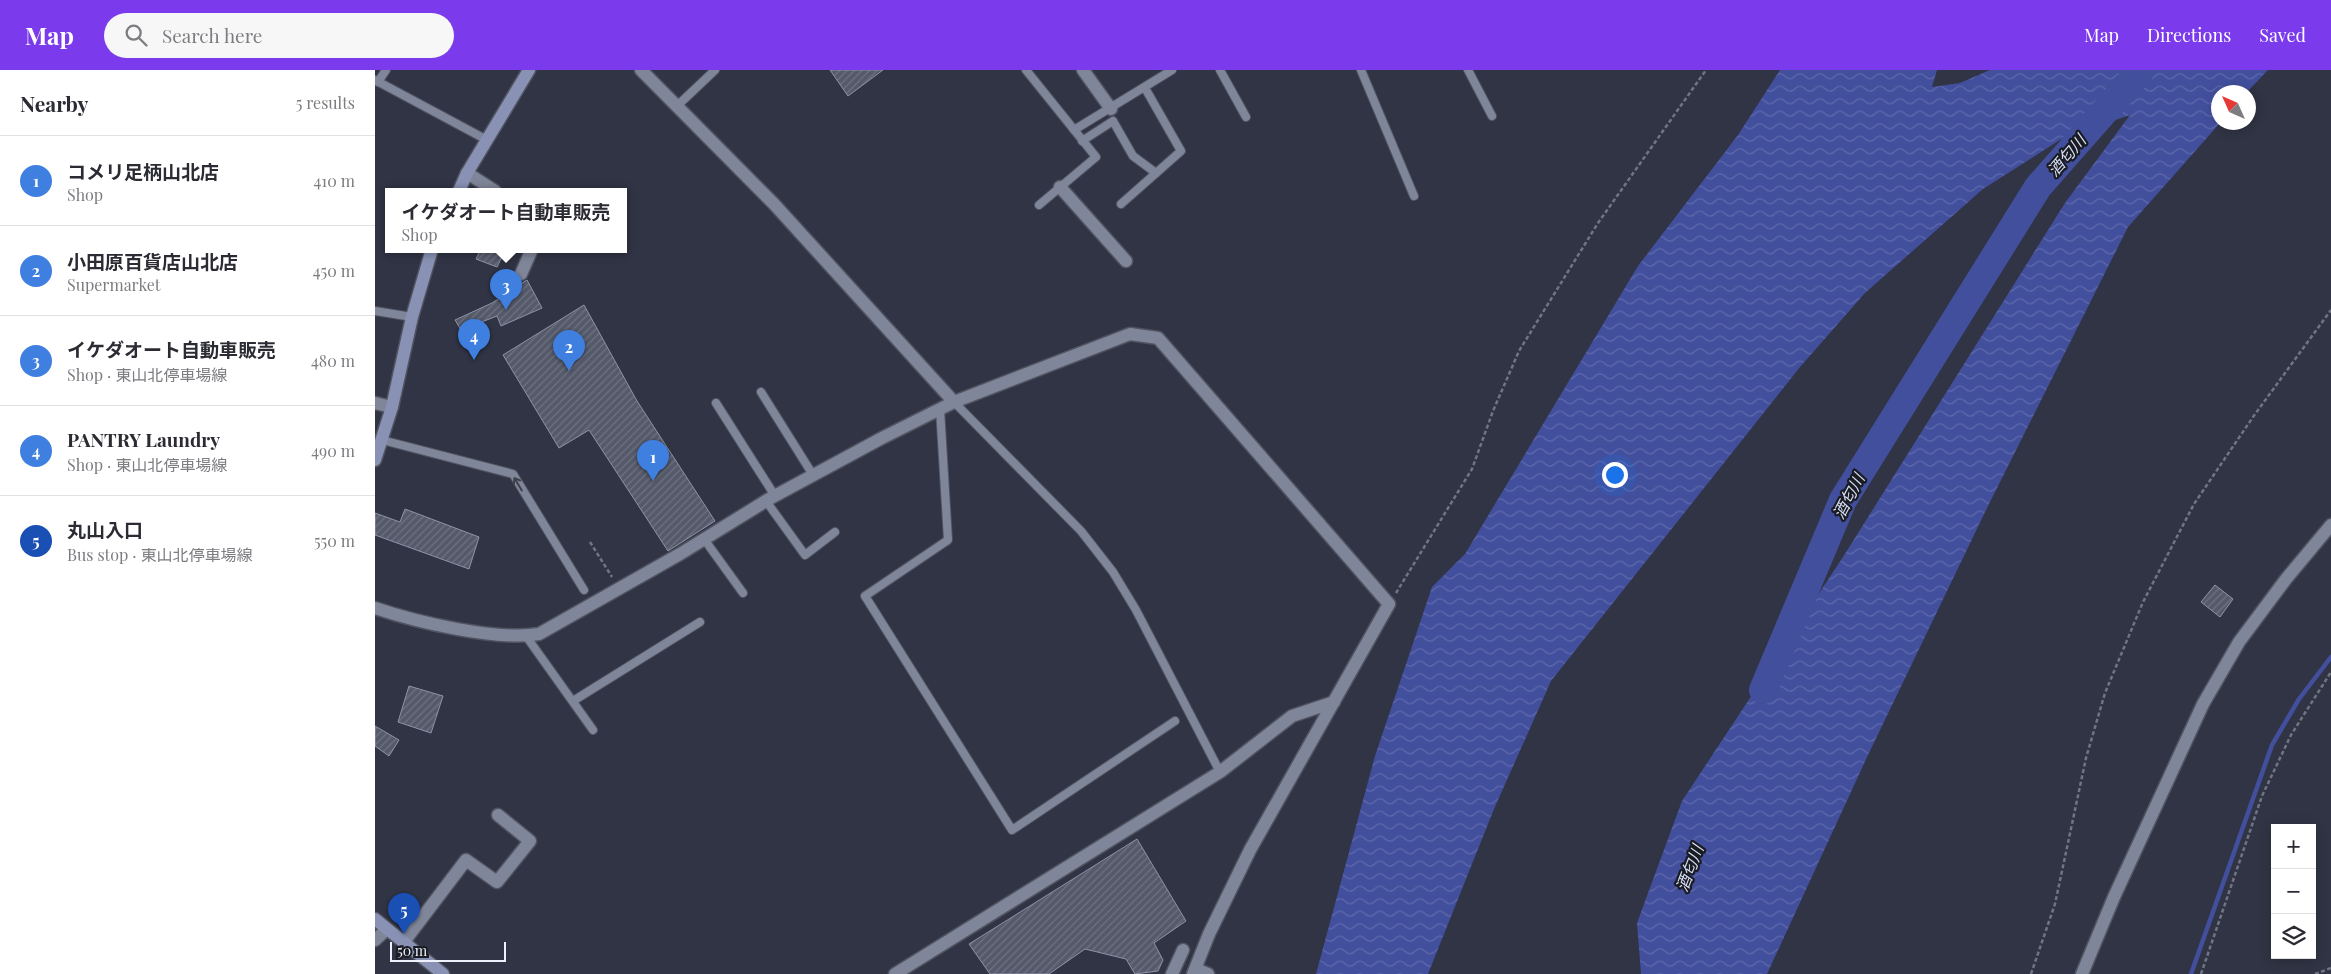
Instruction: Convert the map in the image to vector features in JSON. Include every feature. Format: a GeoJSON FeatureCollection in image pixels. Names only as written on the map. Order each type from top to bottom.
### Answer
{"type":"FeatureCollection","features":[{"type":"Feature","properties":{"kind":"main road"},"geometry":{"type":"LineString","coordinates":[[460,188],[467,173],[529,70]]}},
{"type":"Feature","properties":{"kind":"main road"},"geometry":{"type":"LineString","coordinates":[[375,460],[392,407],[412,317],[431,253]]}},
{"type":"Feature","properties":{"kind":"main road"},"geometry":{"type":"LineString","coordinates":[[375,919],[386,930],[443,974]]}},
{"type":"Feature","properties":{"kind":"street"},"geometry":{"type":"LineString","coordinates":[[641,70],[774,204],[954,402]]}},
{"type":"Feature","properties":{"kind":"street"},"geometry":{"type":"LineString","coordinates":[[1083,70],[1111,109]]}},
{"type":"Feature","properties":{"kind":"street"},"geometry":{"type":"LineString","coordinates":[[467,173],[490,188]]}},
{"type":"Feature","properties":{"kind":"street"},"geometry":{"type":"LineString","coordinates":[[1060,187],[1127,261]]}},
{"type":"Feature","properties":{"kind":"street"},"geometry":{"type":"LineString","coordinates":[[521,274],[530,253]]}},
{"type":"Feature","properties":{"kind":"street"},"geometry":{"type":"LineString","coordinates":[[375,608],[422,622],[503,635],[526,636],[539,634],[704,539],[770,498],[954,402],[1130,334],[1158,338],[1389,604],[1250,850],[1209,934],[1194,972],[1208,974]]}},
{"type":"Feature","properties":{"kind":"street"},"geometry":{"type":"LineString","coordinates":[[375,404],[392,407]]}},
{"type":"Feature","properties":{"kind":"street"},"geometry":{"type":"LineString","coordinates":[[2082,974],[2114,897],[2203,704],[2239,642],[2286,579],[2331,525]]}},
{"type":"Feature","properties":{"kind":"street"},"geometry":{"type":"LineString","coordinates":[[895,974],[1220,772],[1292,716],[1334,702]]}},
{"type":"Feature","properties":{"kind":"street"},"geometry":{"type":"LineString","coordinates":[[403,943],[466,860],[497,882],[530,841],[498,815]]}},
{"type":"Feature","properties":{"kind":"street"},"geometry":{"type":"LineString","coordinates":[[375,940],[386,930]]}},
{"type":"Feature","properties":{"kind":"street"},"geometry":{"type":"LineString","coordinates":[[1173,974],[1183,950]]}},
{"type":"Feature","properties":{"kind":"lane"},"geometry":{"type":"LineString","coordinates":[[385,70],[377,81],[487,140]]}},
{"type":"Feature","properties":{"kind":"lane"},"geometry":{"type":"LineString","coordinates":[[677,106],[715,70]]}},
{"type":"Feature","properties":{"kind":"lane"},"geometry":{"type":"LineString","coordinates":[[1026,70],[1096,158],[1039,205]]}},
{"type":"Feature","properties":{"kind":"lane"},"geometry":{"type":"LineString","coordinates":[[1074,130],[1172,70]]}},
{"type":"Feature","properties":{"kind":"lane"},"geometry":{"type":"LineString","coordinates":[[1220,70],[1246,117]]}},
{"type":"Feature","properties":{"kind":"lane"},"geometry":{"type":"LineString","coordinates":[[1361,70],[1414,196]]}},
{"type":"Feature","properties":{"kind":"lane"},"geometry":{"type":"LineString","coordinates":[[1468,70],[1492,116]]}},
{"type":"Feature","properties":{"kind":"lane"},"geometry":{"type":"LineString","coordinates":[[1121,204],[1181,151],[1145,88]]}},
{"type":"Feature","properties":{"kind":"lane"},"geometry":{"type":"LineString","coordinates":[[1082,141],[1113,121],[1133,156],[1156,173]]}},
{"type":"Feature","properties":{"kind":"lane"},"geometry":{"type":"LineString","coordinates":[[375,311],[412,317]]}},
{"type":"Feature","properties":{"kind":"lane"},"geometry":{"type":"LineString","coordinates":[[761,392],[813,475]]}},
{"type":"Feature","properties":{"kind":"lane"},"geometry":{"type":"LineString","coordinates":[[954,402],[1081,531],[1113,572],[1136,610],[1220,772]]}},
{"type":"Feature","properties":{"kind":"lane"},"geometry":{"type":"LineString","coordinates":[[716,404],[805,555],[835,532]]}},
{"type":"Feature","properties":{"kind":"lane"},"geometry":{"type":"LineString","coordinates":[[940,409],[949,540],[865,596],[1012,830],[1175,721]]}},
{"type":"Feature","properties":{"kind":"lane"},"geometry":{"type":"LineString","coordinates":[[382,440],[513,474],[584,590]]}},
{"type":"Feature","properties":{"kind":"lane"},"geometry":{"type":"LineString","coordinates":[[704,539],[743,592]]}},
{"type":"Feature","properties":{"kind":"lane"},"geometry":{"type":"LineString","coordinates":[[573,701],[700,622]]}},
{"type":"Feature","properties":{"kind":"lane"},"geometry":{"type":"LineString","coordinates":[[526,636],[593,730]]}},
{"type":"Feature","properties":{"kind":"path"},"geometry":{"type":"LineString","coordinates":[[1389,604],[1472,468],[1493,411],[1519,351],[1598,223],[1706,70]]}},
{"type":"Feature","properties":{"kind":"path"},"geometry":{"type":"LineString","coordinates":[[2031,974],[2055,904],[2086,758],[2105,693],[2143,602],[2194,504],[2253,417],[2331,310]]}},
{"type":"Feature","properties":{"kind":"path"},"geometry":{"type":"LineString","coordinates":[[590,542],[620,588]]}},
{"type":"Feature","properties":{"kind":"path"},"geometry":{"type":"LineString","coordinates":[[2201,974],[2262,796],[2291,735],[2331,672]]}},
{"type":"Feature","properties":{"kind":"path"},"geometry":{"type":"LineString","coordinates":[[2315,974],[2331,968]]}},
{"type":"Feature","properties":{"kind":"water"},"geometry":{"type":"Polygon","coordinates":[[[1780,70],[1937,70],[1932,87],[1960,83],[1990,70],[2268,70],[2254,85],[2211,85],[2211,130],[2214,130],[2128,227],[1987,508],[1868,755],[1767,974],[1641,974],[1637,923],[1682,801],[1843,557],[2065,203],[2130,115],[2063,138],[1983,189],[1865,293],[1800,367],[1551,681],[1494,809],[1428,974],[1316,974],[1375,756],[1432,587],[1465,554],[1638,266],[1738,135],[1780,70]]]}},
{"type":"Feature","properties":{"kind":"building"},"geometry":{"type":"Polygon","coordinates":[[[830,70],[883,70],[848,96],[830,70]]]}},
{"type":"Feature","properties":{"kind":"building"},"geometry":{"type":"Polygon","coordinates":[[[479,253],[504,253],[497,267],[476,259],[479,253]]]}},
{"type":"Feature","properties":{"kind":"building"},"geometry":{"type":"Polygon","coordinates":[[[527,280],[542,308],[501,326],[497,316],[461,330],[455,320],[492,303],[527,280]]]}},
{"type":"Feature","properties":{"kind":"building"},"geometry":{"type":"Polygon","coordinates":[[[584,305],[637,401],[715,521],[668,551],[589,430],[559,448],[503,355],[584,305]]]}},
{"type":"Feature","properties":{"kind":"building"},"geometry":{"type":"Polygon","coordinates":[[[405,509],[479,537],[469,569],[375,535],[375,513],[400,522],[405,509]]]}},
{"type":"Feature","properties":{"kind":"building"},"geometry":{"type":"Polygon","coordinates":[[[2215,585],[2233,599],[2220,617],[2201,602],[2215,585]]]}},
{"type":"Feature","properties":{"kind":"building"},"geometry":{"type":"Polygon","coordinates":[[[409,686],[443,696],[431,733],[398,722],[409,686]]]}},
{"type":"Feature","properties":{"kind":"building"},"geometry":{"type":"Polygon","coordinates":[[[375,726],[399,740],[389,756],[375,746],[375,726]]]}},
{"type":"Feature","properties":{"kind":"building"},"geometry":{"type":"Polygon","coordinates":[[[1137,839],[1186,921],[1154,943],[1163,960],[1158,971],[1135,974],[1126,959],[1085,949],[1049,974],[990,974],[969,944],[1137,839]]]}},
{"type":"Feature","properties":{"kind":"waterway","name":"酒匂川"},"geometry":{"type":"LineString","coordinates":[[1763,690],[1843,500],[2038,187],[2141,70]]}},
{"type":"Feature","properties":{"kind":"waterway"},"geometry":{"type":"LineString","coordinates":[[2191,974],[2272,745],[2299,699],[2331,657]]}},
{"type":"Feature","properties":{"kind":"place","name":"イケダオート自動車販売"},"geometry":{"type":"Point","coordinates":[506,310]}},
{"type":"Feature","properties":{"kind":"place","name":"PANTRY Laundry"},"geometry":{"type":"Point","coordinates":[474,360]}},
{"type":"Feature","properties":{"kind":"place","name":"小田原百貨店山北店"},"geometry":{"type":"Point","coordinates":[569,371]}},
{"type":"Feature","properties":{"kind":"place","name":"コメリ足柄山北店"},"geometry":{"type":"Point","coordinates":[653,481]}},
{"type":"Feature","properties":{"kind":"place","name":"丸山入口"},"geometry":{"type":"Point","coordinates":[404,934]}}]}
